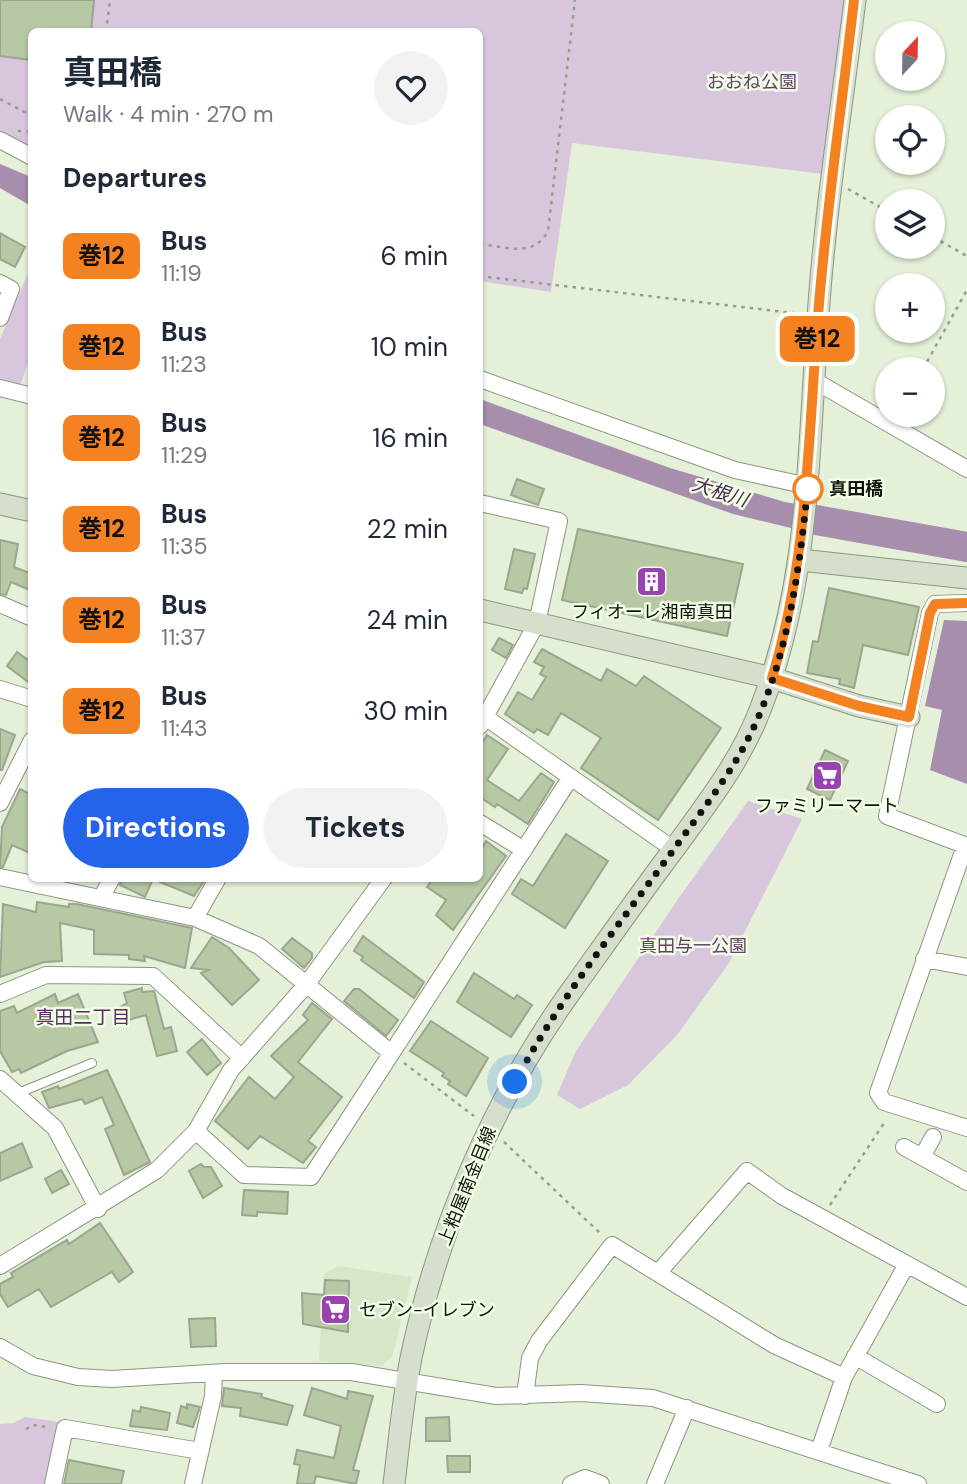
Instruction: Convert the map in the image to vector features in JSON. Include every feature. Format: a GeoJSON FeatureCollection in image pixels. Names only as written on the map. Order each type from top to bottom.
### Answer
{"type":"FeatureCollection","features":[{"type":"Feature","properties":{"kind":"main road","name":"上粕屋南金目線"},"geometry":{"type":"LineString","coordinates":[[394,1484],[408,1379],[432,1274],[490,1128],[527,1059],[565,999],[724,779],[749,738],[772,678],[801,555],[808,491],[818,316],[855,0]]}},
{"type":"Feature","properties":{"kind":"main road"},"geometry":{"type":"LineString","coordinates":[[0,504],[28,510]]}},
{"type":"Feature","properties":{"kind":"main road"},"geometry":{"type":"LineString","coordinates":[[801,555],[967,578]]}},
{"type":"Feature","properties":{"kind":"main road"},"geometry":{"type":"LineString","coordinates":[[483,611],[772,678],[859,706],[909,717]]}},
{"type":"Feature","properties":{"kind":"street"},"geometry":{"type":"LineString","coordinates":[[0,140],[28,155]]}},
{"type":"Feature","properties":{"kind":"street"},"geometry":{"type":"LineString","coordinates":[[0,283],[12,289],[0,318]]}},
{"type":"Feature","properties":{"kind":"street"},"geometry":{"type":"LineString","coordinates":[[483,380],[735,470],[808,491]]}},
{"type":"Feature","properties":{"kind":"street"},"geometry":{"type":"LineString","coordinates":[[815,381],[967,469]]}},
{"type":"Feature","properties":{"kind":"street"},"geometry":{"type":"LineString","coordinates":[[0,388],[28,395]]}},
{"type":"Feature","properties":{"kind":"street"},"geometry":{"type":"LineString","coordinates":[[483,504],[559,521],[537,623],[483,720]]}},
{"type":"Feature","properties":{"kind":"street"},"geometry":{"type":"LineString","coordinates":[[967,603],[943,601],[935,604],[930,613],[887,816],[966,846],[878,1093],[884,1102],[967,1128]]}},
{"type":"Feature","properties":{"kind":"street"},"geometry":{"type":"LineString","coordinates":[[0,604],[28,616]]}},
{"type":"Feature","properties":{"kind":"street"},"geometry":{"type":"LineString","coordinates":[[0,689],[28,698]]}},
{"type":"Feature","properties":{"kind":"street"},"geometry":{"type":"LineString","coordinates":[[483,723],[570,777],[673,849]]}},
{"type":"Feature","properties":{"kind":"street"},"geometry":{"type":"LineString","coordinates":[[0,803],[7,772],[28,745]]}},
{"type":"Feature","properties":{"kind":"street"},"geometry":{"type":"LineString","coordinates":[[196,1131],[244,1175],[312,1177],[390,1052],[570,777]]}},
{"type":"Feature","properties":{"kind":"street"},"geometry":{"type":"LineString","coordinates":[[483,825],[524,850]]}},
{"type":"Feature","properties":{"kind":"street"},"geometry":{"type":"LineString","coordinates":[[0,877],[195,918],[259,946],[390,1052]]}},
{"type":"Feature","properties":{"kind":"street"},"geometry":{"type":"LineString","coordinates":[[102,898],[109,882]]}},
{"type":"Feature","properties":{"kind":"street"},"geometry":{"type":"LineString","coordinates":[[195,918],[216,882]]}},
{"type":"Feature","properties":{"kind":"street"},"geometry":{"type":"LineString","coordinates":[[0,1266],[98,1209],[157,1170],[196,1131],[231,1070],[306,985],[381,882]]}},
{"type":"Feature","properties":{"kind":"street"},"geometry":{"type":"LineString","coordinates":[[924,959],[967,967]]}},
{"type":"Feature","properties":{"kind":"street"},"geometry":{"type":"LineString","coordinates":[[0,994],[46,975],[153,976],[242,1058]]}},
{"type":"Feature","properties":{"kind":"street"},"geometry":{"type":"LineString","coordinates":[[0,1080],[55,1128],[98,1209]]}},
{"type":"Feature","properties":{"kind":"street"},"geometry":{"type":"LineString","coordinates":[[922,1157],[933,1137]]}},
{"type":"Feature","properties":{"kind":"street"},"geometry":{"type":"LineString","coordinates":[[904,1147],[967,1182]]}},
{"type":"Feature","properties":{"kind":"street"},"geometry":{"type":"LineString","coordinates":[[658,1273],[747,1171],[822,1217],[967,1297]]}},
{"type":"Feature","properties":{"kind":"street"},"geometry":{"type":"LineString","coordinates":[[525,1396],[530,1358],[539,1341],[612,1245],[774,1345],[844,1377]]}},
{"type":"Feature","properties":{"kind":"street"},"geometry":{"type":"LineString","coordinates":[[819,1451],[844,1377],[907,1264]]}},
{"type":"Feature","properties":{"kind":"street"},"geometry":{"type":"LineString","coordinates":[[0,1347],[33,1366],[78,1377],[111,1379],[214,1373],[351,1372],[408,1379],[496,1396],[618,1394],[653,1398],[918,1484]]}},
{"type":"Feature","properties":{"kind":"street"},"geometry":{"type":"LineString","coordinates":[[855,1356],[937,1404]]}},
{"type":"Feature","properties":{"kind":"street"},"geometry":{"type":"LineString","coordinates":[[193,1484],[213,1396],[214,1373]]}},
{"type":"Feature","properties":{"kind":"street"},"geometry":{"type":"LineString","coordinates":[[655,1484],[687,1408]]}},
{"type":"Feature","properties":{"kind":"street"},"geometry":{"type":"LineString","coordinates":[[53,1484],[65,1428],[200,1451]]}},
{"type":"Feature","properties":{"kind":"street"},"geometry":{"type":"LineString","coordinates":[[571,1484],[585,1478],[601,1484]]}},
{"type":"Feature","properties":{"kind":"lane"},"geometry":{"type":"LineString","coordinates":[[16,1094],[92,1063]]}},
{"type":"Feature","properties":{"kind":"path"},"geometry":{"type":"LineString","coordinates":[[106,28],[110,0]]}},
{"type":"Feature","properties":{"kind":"path"},"geometry":{"type":"LineString","coordinates":[[483,244],[525,249],[542,243],[548,231],[575,0]]}},
{"type":"Feature","properties":{"kind":"path"},"geometry":{"type":"LineString","coordinates":[[0,99],[28,114]]}},
{"type":"Feature","properties":{"kind":"path"},"geometry":{"type":"LineString","coordinates":[[833,180],[875,204]]}},
{"type":"Feature","properties":{"kind":"path"},"geometry":{"type":"LineString","coordinates":[[945,244],[967,256]]}},
{"type":"Feature","properties":{"kind":"path"},"geometry":{"type":"LineString","coordinates":[[488,277],[818,316]]}},
{"type":"Feature","properties":{"kind":"path"},"geometry":{"type":"LineString","coordinates":[[930,357],[967,290]]}},
{"type":"Feature","properties":{"kind":"path"},"geometry":{"type":"LineString","coordinates":[[416,1072],[478,1118]]}},
{"type":"Feature","properties":{"kind":"path"},"geometry":{"type":"LineString","coordinates":[[822,1217],[895,1106]]}},
{"type":"Feature","properties":{"kind":"path"},"geometry":{"type":"LineString","coordinates":[[502,1140],[612,1245]]}},
{"type":"Feature","properties":{"kind":"path"},"geometry":{"type":"LineString","coordinates":[[26,1429],[33,1425],[58,1428]]}},
{"type":"Feature","properties":{"kind":"shaded area"},"geometry":{"type":"Polygon","coordinates":[[[338,1266],[412,1277],[393,1355],[382,1366],[319,1361],[324,1274],[338,1266]]]}},
{"type":"Feature","properties":{"kind":"green space","name":"おおね公園"},"geometry":{"type":"Polygon","coordinates":[[[0,0],[845,0],[823,174],[572,143],[551,292],[483,281],[483,28],[28,28],[28,146],[0,131],[0,0]]]}},
{"type":"Feature","properties":{"kind":"green space"},"geometry":{"type":"Polygon","coordinates":[[[28,273],[28,363],[20,386],[0,379],[0,339],[28,273]]]}},
{"type":"Feature","properties":{"kind":"green space","name":"真田与一公園"},"geometry":{"type":"Polygon","coordinates":[[[748,801],[802,819],[729,963],[677,1035],[628,1085],[580,1109],[557,1095],[576,1051],[678,899],[748,801]]]}},
{"type":"Feature","properties":{"kind":"green space"},"geometry":{"type":"Polygon","coordinates":[[[25,1417],[59,1422],[47,1484],[0,1484],[0,1424],[14,1423],[25,1417]]]}},
{"type":"Feature","properties":{"kind":"water"},"geometry":{"type":"Polygon","coordinates":[[[0,164],[28,176],[28,204],[0,188],[0,164]]]}},
{"type":"Feature","properties":{"kind":"water"},"geometry":{"type":"Polygon","coordinates":[[[483,400],[670,468],[785,502],[967,536],[967,558],[824,536],[733,514],[483,425],[483,400]],[[857,526],[853,530],[856,537],[882,540],[896,533],[935,541],[906,531],[857,526]]]}},
{"type":"Feature","properties":{"kind":"water"},"geometry":{"type":"Polygon","coordinates":[[[944,620],[967,621],[967,784],[930,770],[942,710],[925,706],[944,620]]]}},
{"type":"Feature","properties":{"kind":"building"},"geometry":{"type":"Polygon","coordinates":[[[0,0],[94,0],[91,28],[28,28],[28,60],[0,56],[0,0]]]}},
{"type":"Feature","properties":{"kind":"building"},"geometry":{"type":"Polygon","coordinates":[[[0,233],[25,247],[15,267],[0,259],[0,233]]]}},
{"type":"Feature","properties":{"kind":"building"},"geometry":{"type":"Polygon","coordinates":[[[517,479],[544,489],[538,505],[511,495],[517,479]]]}},
{"type":"Feature","properties":{"kind":"building","name":"フィオーレ湘南真田"},"geometry":{"type":"Polygon","coordinates":[[[578,529],[743,564],[727,636],[562,600],[578,529]]]}},
{"type":"Feature","properties":{"kind":"building"},"geometry":{"type":"Polygon","coordinates":[[[0,540],[18,544],[14,567],[28,572],[28,589],[11,582],[6,595],[0,594],[0,540]]]}},
{"type":"Feature","properties":{"kind":"building"},"geometry":{"type":"Polygon","coordinates":[[[514,549],[535,554],[527,589],[524,588],[522,593],[505,589],[514,549]]]}},
{"type":"Feature","properties":{"kind":"building"},"geometry":{"type":"Polygon","coordinates":[[[829,588],[919,607],[908,655],[863,645],[854,688],[839,684],[840,679],[807,673],[813,641],[818,642],[829,588]]]}},
{"type":"Feature","properties":{"kind":"building"},"geometry":{"type":"Polygon","coordinates":[[[499,638],[513,645],[506,658],[492,650],[499,638]]]}},
{"type":"Feature","properties":{"kind":"building"},"geometry":{"type":"Polygon","coordinates":[[[542,649],[601,681],[607,669],[636,686],[644,676],[721,728],[658,820],[581,768],[601,738],[561,713],[548,735],[537,729],[534,733],[505,714],[518,692],[532,700],[546,677],[540,674],[544,667],[534,662],[542,649]]]}},
{"type":"Feature","properties":{"kind":"building"},"geometry":{"type":"Polygon","coordinates":[[[17,652],[28,660],[28,682],[7,666],[17,652]]]}},
{"type":"Feature","properties":{"kind":"building"},"geometry":{"type":"Polygon","coordinates":[[[0,729],[15,735],[2,770],[0,770],[0,729]]]}},
{"type":"Feature","properties":{"kind":"building"},"geometry":{"type":"Polygon","coordinates":[[[487,735],[508,749],[487,780],[519,801],[541,773],[554,782],[528,824],[497,804],[495,807],[483,799],[483,741],[487,735]]]}},
{"type":"Feature","properties":{"kind":"building","name":"ファミリーマート"},"geometry":{"type":"Polygon","coordinates":[[[825,750],[848,761],[830,800],[807,789],[825,750]]]}},
{"type":"Feature","properties":{"kind":"building"},"geometry":{"type":"Polygon","coordinates":[[[20,789],[28,793],[28,852],[12,845],[3,867],[0,867],[2,827],[20,789]]]}},
{"type":"Feature","properties":{"kind":"building"},"geometry":{"type":"Polygon","coordinates":[[[566,834],[608,861],[565,928],[512,894],[521,879],[533,886],[566,834]]]}},
{"type":"Feature","properties":{"kind":"building"},"geometry":{"type":"Polygon","coordinates":[[[486,841],[506,856],[453,930],[436,915],[446,900],[427,887],[430,882],[483,882],[483,846],[486,841]]]}},
{"type":"Feature","properties":{"kind":"building"},"geometry":{"type":"Polygon","coordinates":[[[121,882],[152,882],[145,897],[120,885],[121,882]]]}},
{"type":"Feature","properties":{"kind":"building"},"geometry":{"type":"Polygon","coordinates":[[[160,882],[203,882],[194,896],[160,882]]]}},
{"type":"Feature","properties":{"kind":"building"},"geometry":{"type":"Polygon","coordinates":[[[37,902],[69,907],[69,904],[77,904],[192,928],[185,968],[144,956],[145,961],[129,959],[129,955],[94,954],[94,930],[60,923],[62,961],[44,962],[0,977],[3,904],[36,912],[37,902]]]}},
{"type":"Feature","properties":{"kind":"building"},"geometry":{"type":"Polygon","coordinates":[[[363,936],[424,982],[414,998],[361,960],[363,957],[354,951],[363,936]]]}},
{"type":"Feature","properties":{"kind":"building"},"geometry":{"type":"Polygon","coordinates":[[[212,937],[229,948],[259,980],[232,1005],[201,973],[208,970],[191,968],[212,937]]]}},
{"type":"Feature","properties":{"kind":"building"},"geometry":{"type":"Polygon","coordinates":[[[292,938],[312,953],[312,958],[304,968],[282,949],[292,938]]]}},
{"type":"Feature","properties":{"kind":"building"},"geometry":{"type":"Polygon","coordinates":[[[474,973],[514,999],[517,995],[532,1005],[511,1037],[457,1002],[474,973]]]}},
{"type":"Feature","properties":{"kind":"building"},"geometry":{"type":"Polygon","coordinates":[[[142,988],[142,992],[154,991],[164,1029],[171,1027],[177,1051],[157,1056],[146,1015],[121,1022],[117,1009],[127,1003],[124,993],[142,988]]]}},
{"type":"Feature","properties":{"kind":"building"},"geometry":{"type":"Polygon","coordinates":[[[354,989],[359,989],[398,1020],[386,1036],[344,1001],[354,989]]]}},
{"type":"Feature","properties":{"kind":"building"},"geometry":{"type":"Polygon","coordinates":[[[55,994],[58,1003],[78,994],[98,1042],[67,1051],[21,1073],[19,1069],[12,1072],[0,1051],[0,1011],[14,1006],[17,1013],[55,994]]]}},
{"type":"Feature","properties":{"kind":"building"},"geometry":{"type":"Polygon","coordinates":[[[312,1003],[332,1019],[298,1062],[342,1097],[308,1141],[316,1147],[303,1163],[260,1136],[248,1149],[215,1121],[249,1077],[275,1099],[294,1077],[271,1056],[308,1020],[303,1015],[312,1003]]]}},
{"type":"Feature","properties":{"kind":"building"},"geometry":{"type":"Polygon","coordinates":[[[431,1021],[488,1058],[466,1096],[448,1084],[450,1081],[442,1076],[444,1073],[410,1051],[431,1021]]]}},
{"type":"Feature","properties":{"kind":"building"},"geometry":{"type":"Polygon","coordinates":[[[202,1039],[221,1063],[207,1075],[187,1052],[202,1039]]]}},
{"type":"Feature","properties":{"kind":"building"},"geometry":{"type":"Polygon","coordinates":[[[107,1070],[150,1162],[124,1175],[105,1129],[114,1125],[102,1097],[85,1104],[82,1099],[49,1108],[42,1092],[58,1086],[59,1089],[107,1070]]]}},
{"type":"Feature","properties":{"kind":"building"},"geometry":{"type":"Polygon","coordinates":[[[22,1143],[32,1167],[0,1181],[0,1153],[22,1143]]]}},
{"type":"Feature","properties":{"kind":"building"},"geometry":{"type":"Polygon","coordinates":[[[201,1164],[211,1167],[222,1186],[203,1198],[189,1171],[201,1164]]]}},
{"type":"Feature","properties":{"kind":"building"},"geometry":{"type":"Polygon","coordinates":[[[61,1170],[69,1184],[52,1193],[45,1179],[61,1170]]]}},
{"type":"Feature","properties":{"kind":"building"},"geometry":{"type":"Polygon","coordinates":[[[244,1190],[288,1192],[287,1214],[257,1212],[257,1216],[242,1215],[244,1190]]]}},
{"type":"Feature","properties":{"kind":"building"},"geometry":{"type":"Polygon","coordinates":[[[100,1223],[133,1272],[119,1282],[112,1272],[51,1307],[39,1289],[8,1307],[0,1294],[0,1284],[13,1277],[11,1273],[67,1240],[69,1244],[100,1223]]]}},
{"type":"Feature","properties":{"kind":"building","name":"セブン-イレブン"},"geometry":{"type":"Polygon","coordinates":[[[325,1280],[349,1281],[348,1332],[303,1324],[302,1293],[324,1295],[325,1280]]]}},
{"type":"Feature","properties":{"kind":"building"},"geometry":{"type":"Polygon","coordinates":[[[215,1318],[216,1346],[191,1347],[189,1319],[215,1318]]]}},
{"type":"Feature","properties":{"kind":"building"},"geometry":{"type":"Polygon","coordinates":[[[224,1388],[262,1394],[261,1397],[293,1406],[287,1425],[240,1416],[241,1408],[222,1406],[224,1388]]]}},
{"type":"Feature","properties":{"kind":"building"},"geometry":{"type":"Polygon","coordinates":[[[312,1388],[347,1399],[348,1391],[373,1396],[353,1470],[359,1471],[356,1484],[316,1476],[314,1484],[297,1484],[300,1465],[294,1464],[297,1450],[334,1458],[341,1426],[304,1415],[312,1388]]]}},
{"type":"Feature","properties":{"kind":"building"},"geometry":{"type":"Polygon","coordinates":[[[187,1404],[200,1407],[193,1427],[177,1423],[181,1406],[187,1408],[187,1404]]]}},
{"type":"Feature","properties":{"kind":"building"},"geometry":{"type":"Polygon","coordinates":[[[141,1407],[170,1413],[167,1430],[130,1426],[133,1410],[140,1412],[141,1407]]]}},
{"type":"Feature","properties":{"kind":"building"},"geometry":{"type":"Polygon","coordinates":[[[449,1417],[450,1441],[426,1441],[426,1418],[449,1417]]]}},
{"type":"Feature","properties":{"kind":"building"},"geometry":{"type":"Polygon","coordinates":[[[447,1456],[470,1456],[470,1472],[448,1472],[447,1456]]]}},
{"type":"Feature","properties":{"kind":"building"},"geometry":{"type":"Polygon","coordinates":[[[69,1460],[124,1471],[121,1484],[64,1484],[69,1460]]]}},
{"type":"Feature","properties":{"kind":"waterway","name":"大根川"},"geometry":{"type":"LineString","coordinates":[[816,520],[967,547]]}},
{"type":"Feature","properties":{"kind":"bus line","name":"巻12"},"geometry":{"type":"LineString","coordinates":[[854,0],[818,316],[802,549],[792,602],[772,678],[859,706],[909,717],[930,613],[935,604],[943,601],[967,603]]}},
{"type":"Feature","properties":{"kind":"place","name":"真田橋"},"geometry":{"type":"Point","coordinates":[808,489]}},
{"type":"Feature","properties":{"kind":"place","name":"フィオーレ湘南真田"},"geometry":{"type":"Point","coordinates":[652,582]}},
{"type":"Feature","properties":{"kind":"place","name":"ファミリーマート"},"geometry":{"type":"Point","coordinates":[827,775]}},
{"type":"Feature","properties":{"kind":"place","name":"セブン-イレブン"},"geometry":{"type":"Point","coordinates":[336,1310]}},
{"type":"Feature","properties":{"kind":"district","name":"真田二丁目"},"geometry":{"type":"Point","coordinates":[83,1017]}},
{"type":"Feature","properties":{"kind":"route"},"geometry":{"type":"LineString","coordinates":[[515,1082],[565,999],[724,779],[749,738],[772,678],[792,602],[802,549],[808,486],[808,489]]}}]}
